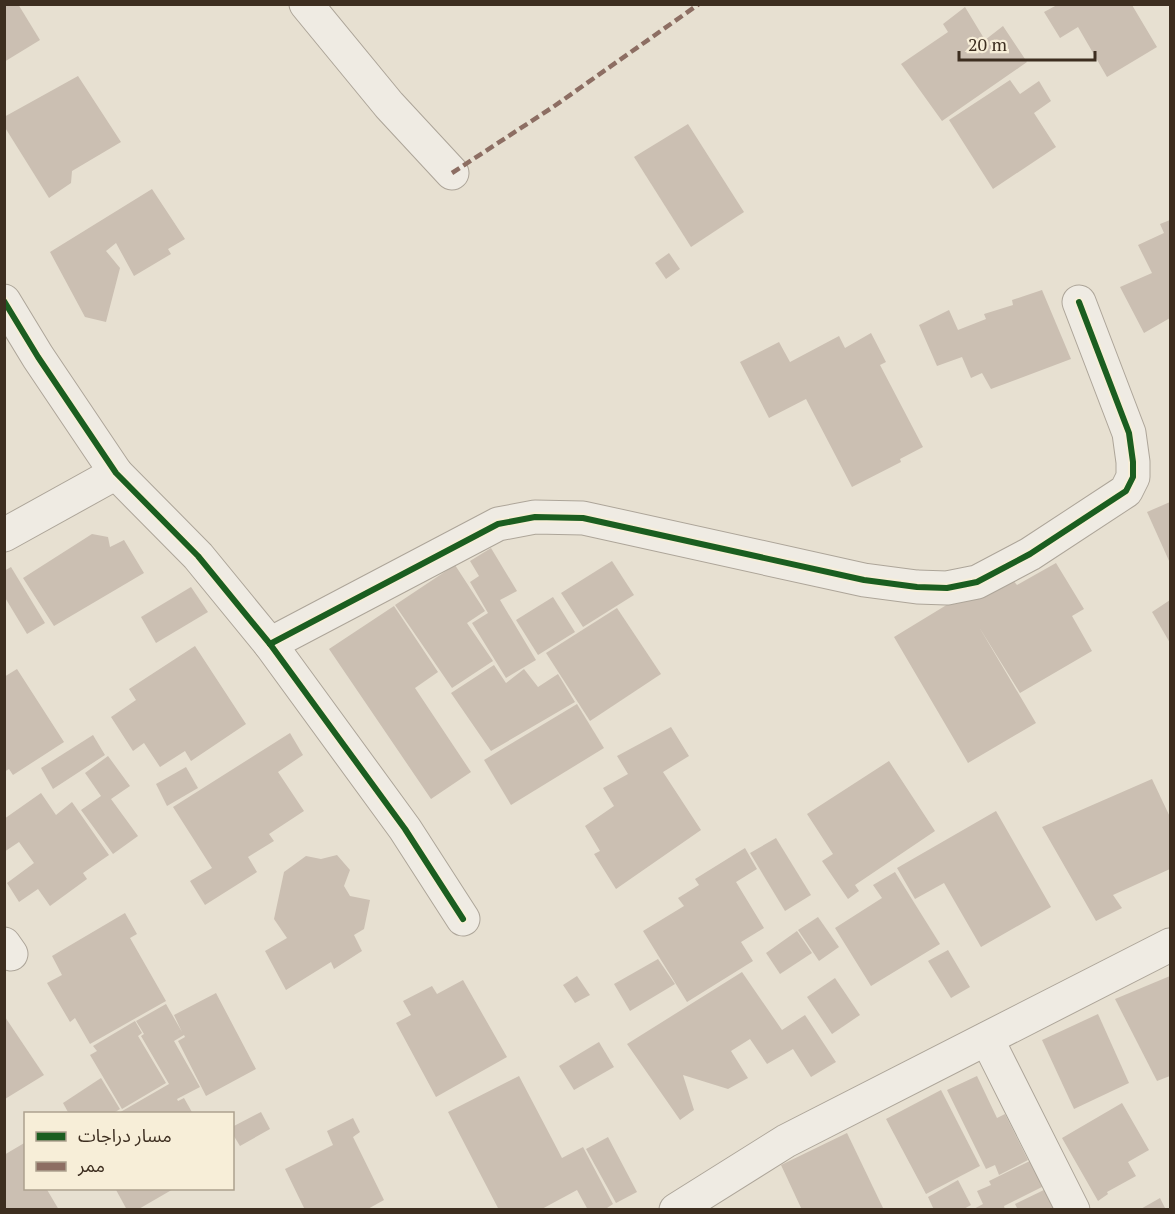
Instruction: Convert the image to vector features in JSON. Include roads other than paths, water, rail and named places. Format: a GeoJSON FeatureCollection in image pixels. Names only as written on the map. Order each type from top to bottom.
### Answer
{"type":"FeatureCollection","features":[{"type":"Feature","properties":{"kind":"street"},"geometry":{"type":"LineString","coordinates":[[306,4],[390,105],[452,173]]}},
{"type":"Feature","properties":{"kind":"street"},"geometry":{"type":"LineString","coordinates":[[4,301],[38,357],[116,473],[198,556],[270,644],[405,828],[463,919]]}},
{"type":"Feature","properties":{"kind":"street"},"geometry":{"type":"LineString","coordinates":[[270,644],[498,524],[535,517],[583,518],[864,580],[947,588],[977,582],[1030,554],[1126,491],[1133,477],[1129,433],[1079,302]]}},
{"type":"Feature","properties":{"kind":"street"},"geometry":{"type":"LineString","coordinates":[[4,535],[116,473]]}},
{"type":"Feature","properties":{"kind":"street"},"geometry":{"type":"LineString","coordinates":[[676,1209],[786,1141],[1170,945]]}},
{"type":"Feature","properties":{"kind":"street"},"geometry":{"type":"LineString","coordinates":[[987,1039],[1073,1209]]}}]}
